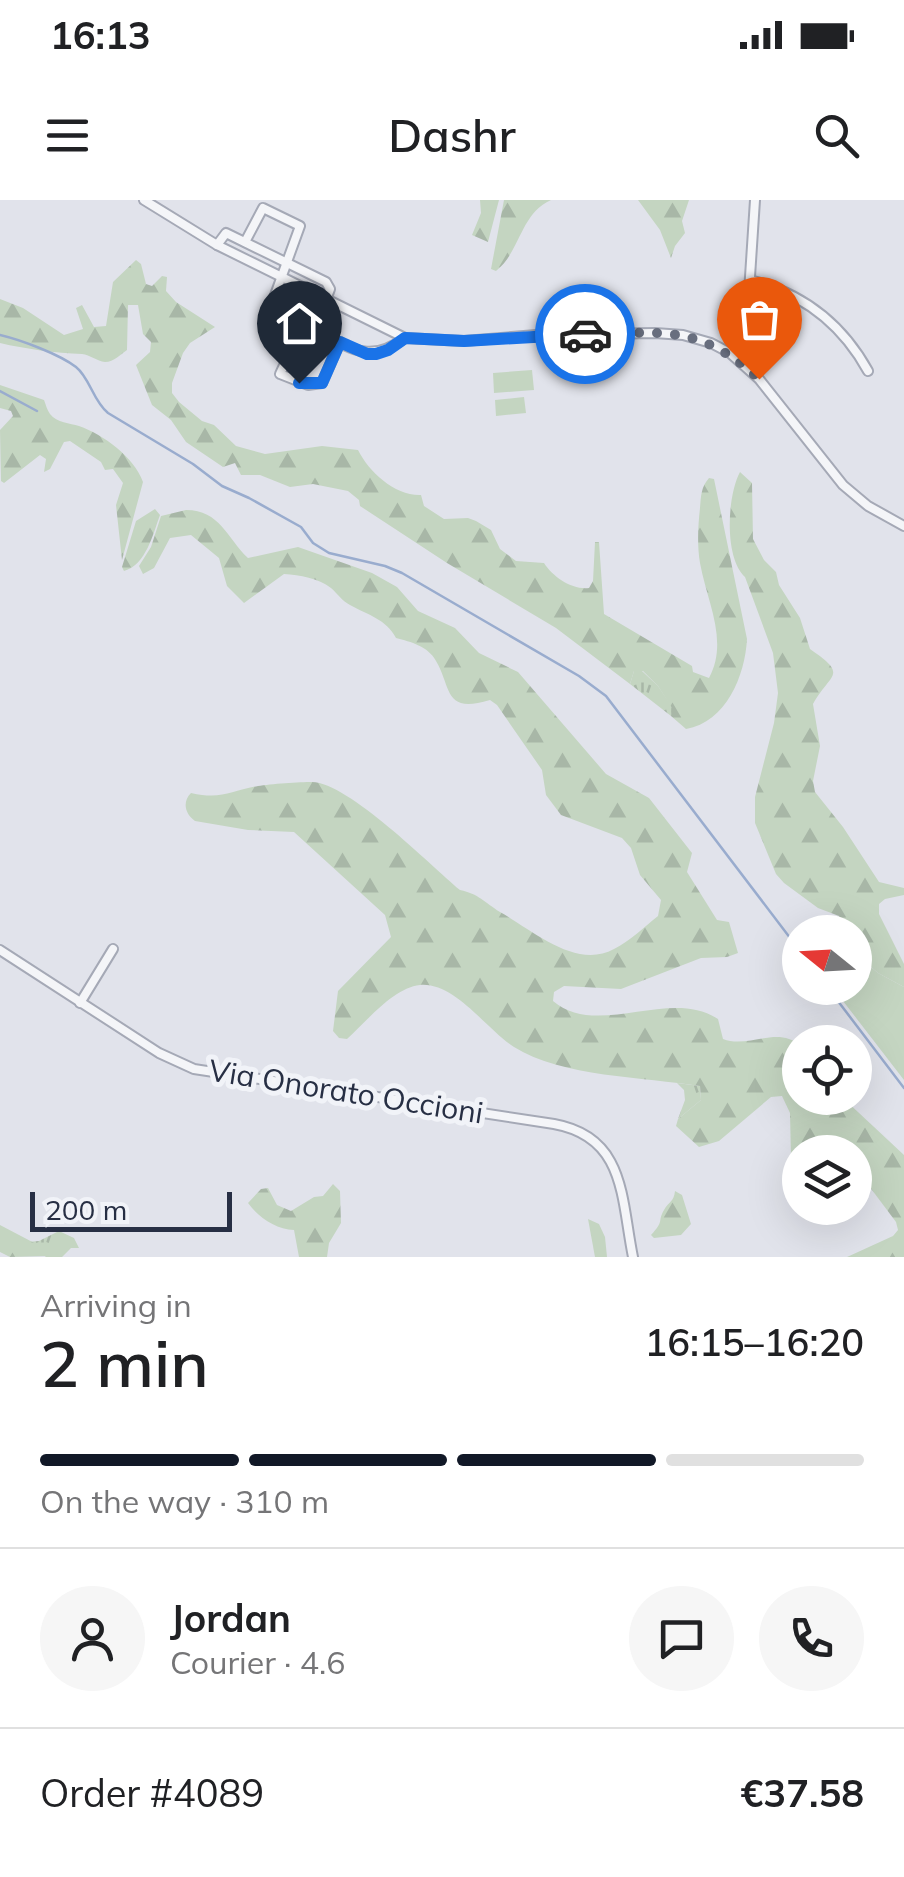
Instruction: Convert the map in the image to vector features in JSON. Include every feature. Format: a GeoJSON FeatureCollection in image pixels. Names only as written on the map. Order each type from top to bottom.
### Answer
{"type":"FeatureCollection","features":[{"type":"Feature","properties":{"kind":"street"},"geometry":{"type":"LineString","coordinates":[[144,200],[217,245],[405,338],[464,341],[536,335],[672,334],[711,343],[735,357],[759,379],[844,485],[868,506],[904,526]]}},
{"type":"Feature","properties":{"kind":"street"},"geometry":{"type":"LineString","coordinates":[[735,357],[744,345],[755,200]]}},
{"type":"Feature","properties":{"kind":"street"},"geometry":{"type":"LineString","coordinates":[[245,242],[263,208],[300,226],[271,300],[272,310],[300,331],[314,331],[367,354],[388,350],[405,338]]}},
{"type":"Feature","properties":{"kind":"street"},"geometry":{"type":"LineString","coordinates":[[217,245],[226,233],[326,282],[330,289],[314,331]]}},
{"type":"Feature","properties":{"kind":"street"},"geometry":{"type":"LineString","coordinates":[[750,280],[822,313],[868,370]]}},
{"type":"Feature","properties":{"kind":"street"},"geometry":{"type":"LineString","coordinates":[[300,331],[280,374],[299,383],[322,383],[340,342]]}},
{"type":"Feature","properties":{"kind":"street"},"geometry":{"type":"LineString","coordinates":[[80,1002],[113,949]]}},
{"type":"Feature","properties":{"kind":"street","name":"Via Onorato Occioni"},"geometry":{"type":"LineString","coordinates":[[0,950],[158,1053],[201,1072],[542,1122],[580,1131],[603,1146],[615,1168],[633,1257]]}},
{"type":"Feature","properties":{"kind":"green space"},"geometry":{"type":"Polygon","coordinates":[[[480,200],[499,200],[488,242],[472,235],[481,213],[480,200]]]}},
{"type":"Feature","properties":{"kind":"green space"},"geometry":{"type":"Polygon","coordinates":[[[504,200],[551,200],[533,214],[496,271],[491,269],[504,200]]]}},
{"type":"Feature","properties":{"kind":"green space"},"geometry":{"type":"Polygon","coordinates":[[[638,200],[689,200],[682,221],[685,233],[671,258],[660,230],[638,200]]]}},
{"type":"Feature","properties":{"kind":"green space"},"geometry":{"type":"Polygon","coordinates":[[[136,260],[141,264],[146,284],[152,286],[162,276],[167,277],[166,291],[176,302],[215,327],[190,343],[183,353],[172,393],[236,446],[265,454],[322,446],[358,450],[376,474],[393,487],[421,495],[424,506],[444,519],[476,521],[491,530],[500,549],[516,561],[544,563],[558,578],[576,587],[589,588],[593,581],[595,542],[599,542],[604,614],[692,666],[693,672],[709,678],[715,664],[717,636],[700,563],[698,536],[702,492],[709,478],[714,479],[747,639],[742,668],[731,695],[712,717],[686,729],[671,716],[672,708],[643,671],[634,671],[630,684],[556,628],[360,506],[348,491],[313,484],[290,487],[260,475],[241,475],[235,463],[223,467],[186,442],[171,420],[152,405],[136,365],[150,352],[151,342],[143,334],[138,305],[128,305],[127,350],[108,362],[82,354],[0,343],[0,299],[23,308],[64,335],[83,329],[76,308],[82,305],[94,327],[106,326],[113,282],[136,260]]]}},
{"type":"Feature","properties":{"kind":"green space"},"geometry":{"type":"Polygon","coordinates":[[[281,284],[322,303],[312,326],[300,327],[275,306],[281,284]]]}},
{"type":"Feature","properties":{"kind":"green space"},"geometry":{"type":"Polygon","coordinates":[[[532,370],[534,390],[494,393],[493,373],[532,370]]]}},
{"type":"Feature","properties":{"kind":"green space"},"geometry":{"type":"Polygon","coordinates":[[[0,385],[44,400],[53,417],[98,435],[133,464],[143,482],[122,560],[116,505],[123,483],[113,469],[105,470],[101,462],[70,441],[64,442],[50,469],[44,472],[46,459],[40,455],[4,483],[1,481],[0,430],[13,416],[11,411],[0,408],[0,385]]]}},
{"type":"Feature","properties":{"kind":"green space"},"geometry":{"type":"Polygon","coordinates":[[[524,397],[526,413],[496,416],[495,400],[524,397]]]}},
{"type":"Feature","properties":{"kind":"green space"},"geometry":{"type":"Polygon","coordinates":[[[740,472],[752,483],[753,539],[800,618],[810,649],[833,670],[813,704],[820,746],[813,781],[815,792],[879,882],[904,888],[904,895],[879,904],[879,914],[904,964],[904,987],[872,968],[872,915],[836,915],[818,908],[784,883],[776,874],[755,823],[755,797],[778,693],[773,653],[731,542],[730,511],[740,472]]]}},
{"type":"Feature","properties":{"kind":"green space"},"geometry":{"type":"Polygon","coordinates":[[[155,509],[160,515],[148,548],[132,568],[124,571],[136,521],[155,509]]]}},
{"type":"Feature","properties":{"kind":"green space"},"geometry":{"type":"Polygon","coordinates":[[[186,510],[207,515],[222,526],[248,558],[298,547],[372,573],[397,587],[418,611],[455,628],[479,653],[518,672],[606,774],[649,798],[692,853],[687,872],[717,920],[729,922],[738,953],[701,958],[621,989],[564,986],[554,992],[553,1001],[571,1011],[591,1015],[678,1008],[699,1011],[718,1019],[723,1039],[782,1037],[782,1096],[771,1097],[719,1141],[699,1147],[676,1126],[678,1119],[701,1100],[700,1086],[579,1070],[533,1057],[514,1047],[458,999],[433,986],[420,985],[400,992],[347,1039],[339,1038],[333,1031],[338,991],[391,937],[385,915],[294,832],[248,830],[195,821],[186,808],[191,793],[218,795],[300,782],[328,786],[367,810],[460,890],[477,896],[555,945],[585,955],[620,946],[658,916],[661,900],[640,875],[631,848],[622,838],[561,815],[546,795],[542,770],[497,705],[490,700],[464,704],[456,701],[428,652],[396,638],[382,622],[347,603],[331,588],[309,578],[284,574],[244,603],[227,586],[219,558],[191,535],[170,538],[154,568],[143,574],[139,566],[151,547],[161,516],[186,510]]]}},
{"type":"Feature","properties":{"kind":"green space"},"geometry":{"type":"Polygon","coordinates":[[[634,671],[642,671],[658,686],[673,708],[671,716],[630,684],[634,671]]]}},
{"type":"Feature","properties":{"kind":"green space"},"geometry":{"type":"Polygon","coordinates":[[[872,968],[904,987],[904,1080],[872,1039],[872,1025],[862,1025],[846,1005],[872,1005],[872,968]]]}},
{"type":"Feature","properties":{"kind":"green space"},"geometry":{"type":"Polygon","coordinates":[[[677,1083],[700,1086],[701,1100],[678,1119],[685,1100],[684,1090],[677,1083]]]}},
{"type":"Feature","properties":{"kind":"green space"},"geometry":{"type":"Polygon","coordinates":[[[790,1115],[861,1115],[904,1155],[904,1257],[847,1257],[898,1230],[872,1190],[872,1135],[790,1135],[790,1115]]]}},
{"type":"Feature","properties":{"kind":"green space"},"geometry":{"type":"Polygon","coordinates":[[[333,1184],[340,1191],[341,1223],[329,1243],[327,1257],[299,1257],[294,1230],[268,1222],[248,1203],[261,1189],[268,1188],[277,1205],[291,1211],[323,1196],[333,1184]]]}},
{"type":"Feature","properties":{"kind":"green space"},"geometry":{"type":"Polygon","coordinates":[[[675,1191],[682,1195],[691,1224],[681,1235],[654,1238],[651,1235],[675,1191]]]}},
{"type":"Feature","properties":{"kind":"green space"},"geometry":{"type":"Polygon","coordinates":[[[588,1219],[599,1224],[607,1257],[595,1257],[588,1219]]]}},
{"type":"Feature","properties":{"kind":"green space"},"geometry":{"type":"Polygon","coordinates":[[[0,1225],[40,1246],[46,1256],[10,1257],[0,1252],[0,1225]]]}},
{"type":"Feature","properties":{"kind":"green space"},"geometry":{"type":"Polygon","coordinates":[[[59,1231],[74,1238],[79,1248],[71,1248],[62,1257],[46,1257],[27,1242],[39,1241],[59,1231]]]}},
{"type":"Feature","properties":{"kind":"waterway"},"geometry":{"type":"LineString","coordinates":[[0,335],[69,362],[81,372],[108,413],[222,486],[301,527],[313,543],[329,553],[402,573],[579,676],[606,696],[782,927]]}},
{"type":"Feature","properties":{"kind":"waterway"},"geometry":{"type":"LineString","coordinates":[[0,391],[37,411]]}},
{"type":"Feature","properties":{"kind":"waterway"},"geometry":{"type":"LineString","coordinates":[[841,1005],[904,1088]]}},
{"type":"Feature","properties":{"kind":"way so far"},"geometry":{"type":"LineString","coordinates":[[585,334],[693,337],[730,353],[759,379]]}},
{"type":"Feature","properties":{"kind":"route"},"geometry":{"type":"LineString","coordinates":[[299,383],[322,383],[340,342],[376,354],[405,338],[464,341],[585,334]]}}]}
